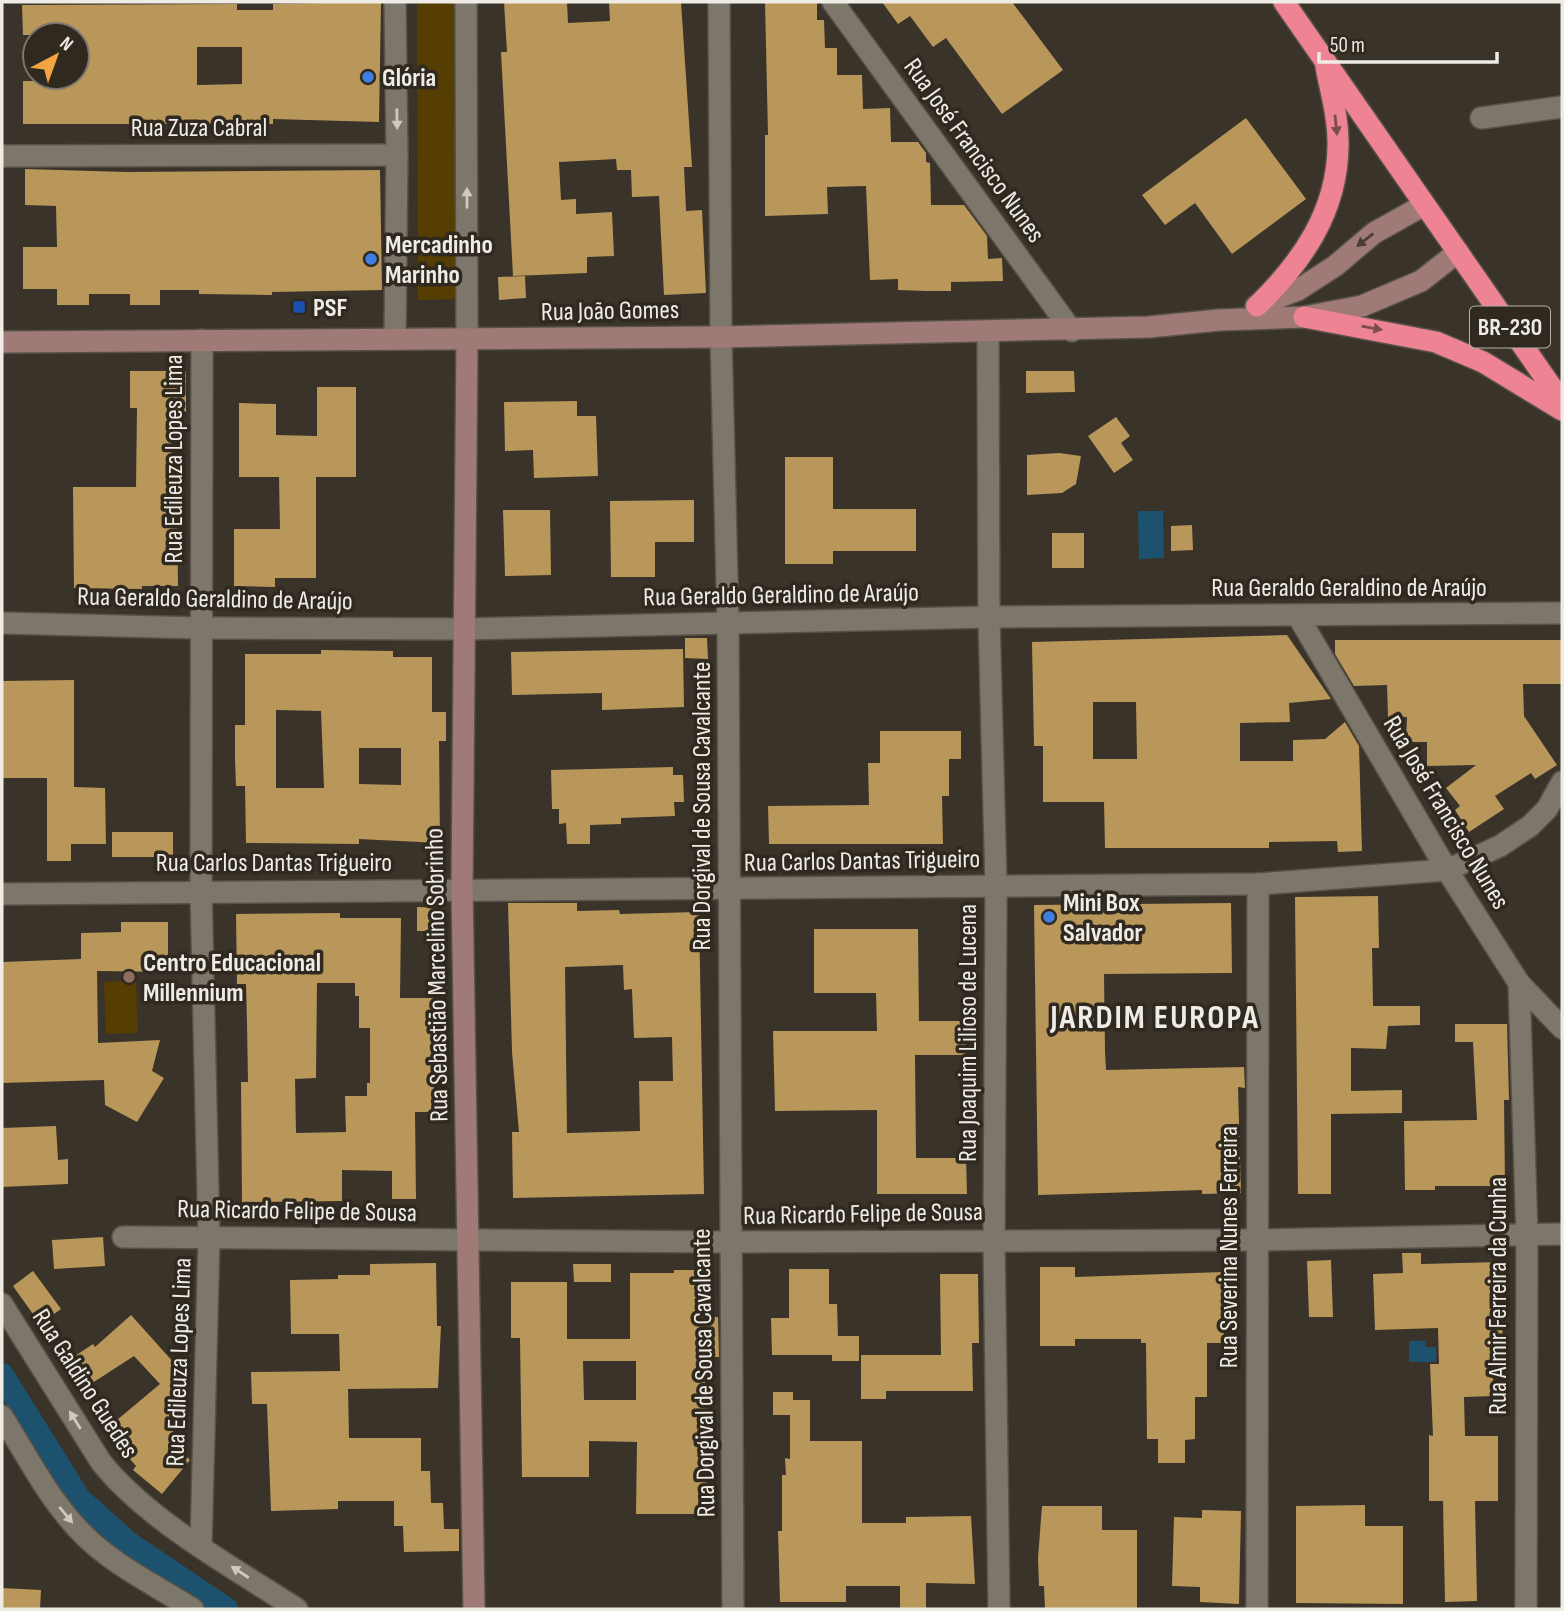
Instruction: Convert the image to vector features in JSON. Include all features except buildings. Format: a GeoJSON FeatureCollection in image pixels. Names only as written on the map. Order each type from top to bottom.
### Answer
{"type":"FeatureCollection","features":[{"type":"Feature","properties":{"kind":"highway","name":"BR-230"},"geometry":{"type":"LineString","coordinates":[[1284,2],[1562,402]]}},
{"type":"Feature","properties":{"kind":"highway"},"geometry":{"type":"LineString","coordinates":[[1257,306],[1287,277],[1303,256],[1327,208],[1338,148],[1324,58]]}},
{"type":"Feature","properties":{"kind":"highway"},"geometry":{"type":"LineString","coordinates":[[1304,317],[1436,342],[1483,362],[1562,410]]}},
{"type":"Feature","properties":{"kind":"street"},"geometry":{"type":"LineString","coordinates":[[395,2],[395,338]]}},
{"type":"Feature","properties":{"kind":"street"},"geometry":{"type":"LineString","coordinates":[[466,2],[467,340]]}},
{"type":"Feature","properties":{"kind":"street","name":"Rua Dorgival de Sousa Cavalcante"},"geometry":{"type":"LineString","coordinates":[[719,2],[721,337],[728,623],[729,1242],[733,1609]]}},
{"type":"Feature","properties":{"kind":"street","name":"Rua José Francisco Nunes"},"geometry":{"type":"LineString","coordinates":[[833,2],[1072,331]]}},
{"type":"Feature","properties":{"kind":"street"},"geometry":{"type":"LineString","coordinates":[[1481,118],[1562,107]]}},
{"type":"Feature","properties":{"kind":"street","name":"Rua Zuza Cabral"},"geometry":{"type":"LineString","coordinates":[[2,156],[397,155]]}},
{"type":"Feature","properties":{"kind":"street"},"geometry":{"type":"LineString","coordinates":[[1219,320],[1298,290],[1335,266],[1374,233],[1423,205]]}},
{"type":"Feature","properties":{"kind":"street"},"geometry":{"type":"LineString","coordinates":[[1219,320],[1304,317],[1362,306],[1421,281],[1458,252]]}},
{"type":"Feature","properties":{"kind":"street","name":"Rua João Gomes"},"geometry":{"type":"LineString","coordinates":[[2,342],[395,338],[467,340],[1072,331],[1219,320]]}},
{"type":"Feature","properties":{"kind":"street","name":"Rua Joaquim Lilioso de Lucena"},"geometry":{"type":"LineString","coordinates":[[988,332],[989,617],[996,886],[994,1239],[999,1609]]}},
{"type":"Feature","properties":{"kind":"street","name":"Rua Edileuza Lopes Lima"},"geometry":{"type":"LineString","coordinates":[[201,1545],[209,1238],[201,890],[202,340]]}},
{"type":"Feature","properties":{"kind":"street","name":"Rua Sebastião Marcelino Sobrinho"},"geometry":{"type":"LineString","coordinates":[[467,340],[461,889],[474,1609]]}},
{"type":"Feature","properties":{"kind":"street","name":"Rua Geraldo Geraldino de Araújo"},"geometry":{"type":"LineString","coordinates":[[2,622],[200,628],[465,629],[989,617],[1562,613]]}},
{"type":"Feature","properties":{"kind":"street","name":"Rua José Francisco Nunes"},"geometry":{"type":"LineString","coordinates":[[1298,616],[1447,870],[1519,983],[1562,1028]]}},
{"type":"Feature","properties":{"kind":"street","name":"Rua Carlos Dantas Trigueiro"},"geometry":{"type":"LineString","coordinates":[[2,894],[201,890],[729,891],[1258,884],[1447,870],[1500,846],[1530,826],[1547,809],[1562,782]]}},
{"type":"Feature","properties":{"kind":"street","name":"Rua Severina Nunes Ferreira"},"geometry":{"type":"LineString","coordinates":[[1257,1609],[1255,1240],[1258,884]]}},
{"type":"Feature","properties":{"kind":"street","name":"Rua Almir Ferreira da Cunha"},"geometry":{"type":"LineString","coordinates":[[1519,983],[1527,1236],[1526,1609]]}},
{"type":"Feature","properties":{"kind":"street","name":"Rua Ricardo Felipe de Sousa"},"geometry":{"type":"LineString","coordinates":[[122,1237],[729,1242],[1255,1240],[1562,1234]]}},
{"type":"Feature","properties":{"kind":"street","name":"Rua Galdino Guedes"},"geometry":{"type":"LineString","coordinates":[[2,1304],[101,1462],[118,1483],[201,1545],[297,1609]]}},
{"type":"Feature","properties":{"kind":"street"},"geometry":{"type":"LineString","coordinates":[[2,1416],[56,1503],[79,1530],[103,1552],[193,1609]]}},
{"type":"Feature","properties":{"kind":"shaded area"},"geometry":{"type":"Polygon","coordinates":[[[417,2],[462,2],[465,299],[418,300],[417,2]]]}},
{"type":"Feature","properties":{"kind":"shaded area"},"geometry":{"type":"Polygon","coordinates":[[[136,980],[138,1033],[106,1034],[104,982],[136,980]]]}},
{"type":"Feature","properties":{"kind":"water"},"geometry":{"type":"Polygon","coordinates":[[[1138,511],[1163,511],[1164,558],[1139,559],[1138,511]]]}},
{"type":"Feature","properties":{"kind":"water"},"geometry":{"type":"Polygon","coordinates":[[[1409,1341],[1425,1341],[1425,1347],[1436,1347],[1436,1362],[1409,1362],[1409,1341]]]}},
{"type":"Feature","properties":{"kind":"waterway"},"geometry":{"type":"LineString","coordinates":[[2,1375],[79,1499],[128,1543],[226,1609]]}},
{"type":"Feature","properties":{"kind":"place","name":"Glória"},"geometry":{"type":"Point","coordinates":[368,77]}},
{"type":"Feature","properties":{"kind":"place","name":"Mercadinho Marinho"},"geometry":{"type":"Point","coordinates":[371,259]}},
{"type":"Feature","properties":{"kind":"place","name":"PSF"},"geometry":{"type":"Point","coordinates":[299,307]}},
{"type":"Feature","properties":{"kind":"place","name":"Mini Box Salvador"},"geometry":{"type":"Point","coordinates":[1049,917]}},
{"type":"Feature","properties":{"kind":"place","name":"Centro Educacional Millennium"},"geometry":{"type":"Point","coordinates":[129,977]}},
{"type":"Feature","properties":{"kind":"district","name":"JARDIM EUROPA"},"geometry":{"type":"Point","coordinates":[1155,1016]}}]}
